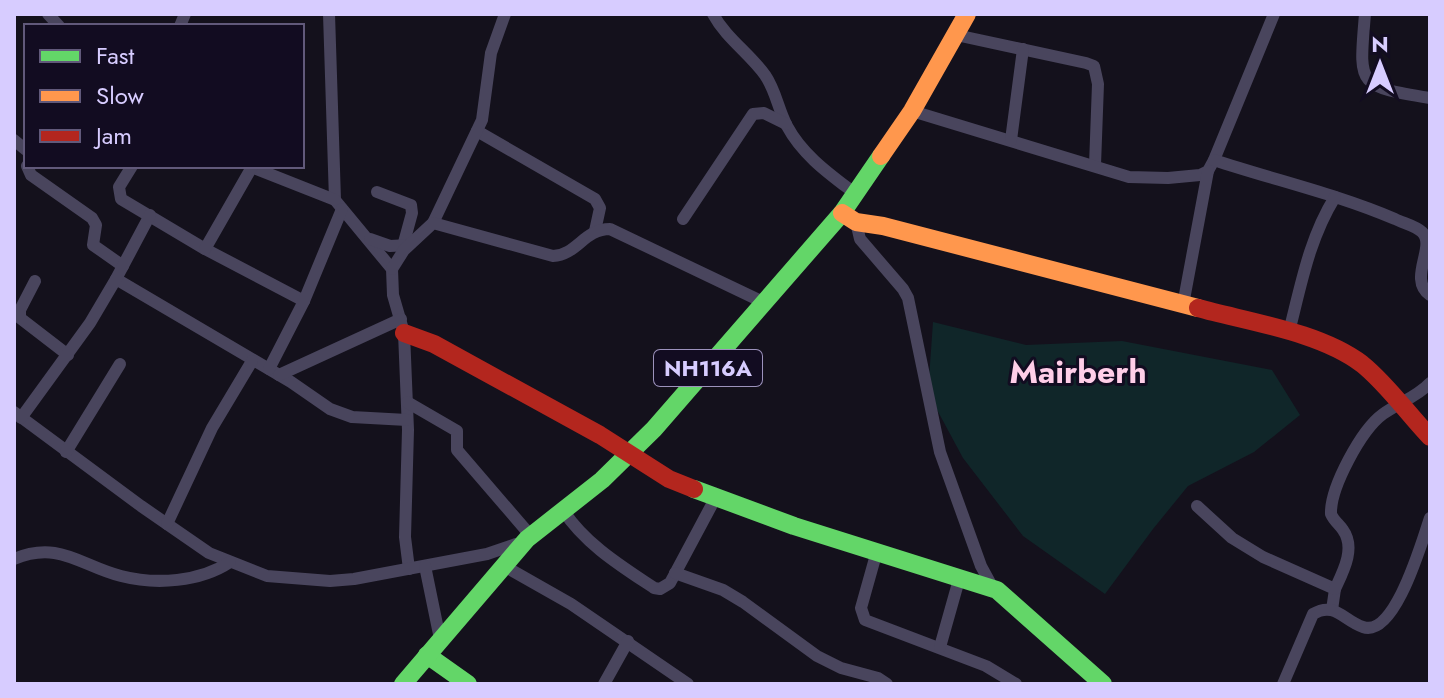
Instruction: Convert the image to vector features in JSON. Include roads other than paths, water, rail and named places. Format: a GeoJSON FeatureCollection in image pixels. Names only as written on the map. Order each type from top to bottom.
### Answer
{"type":"FeatureCollection","features":[{"type":"Feature","properties":{"kind":"main road","name":"NH116A"},"geometry":{"type":"LineString","coordinates":[[403,684],[529,537],[630,455],[765,303],[849,218],[857,195],[912,111],[967,14]]}},
{"type":"Feature","properties":{"kind":"main road"},"geometry":{"type":"LineString","coordinates":[[849,218],[1289,332],[1339,349],[1364,366],[1430,437]]}},
{"type":"Feature","properties":{"kind":"main road"},"geometry":{"type":"LineString","coordinates":[[402,326],[669,479],[794,526],[993,588],[1005,595],[1103,684]]}},
{"type":"Feature","properties":{"kind":"main road"},"geometry":{"type":"LineString","coordinates":[[427,655],[468,684]]}},
{"type":"Feature","properties":{"kind":"street"},"geometry":{"type":"LineString","coordinates":[[274,372],[304,301],[338,204],[329,14]]}},
{"type":"Feature","properties":{"kind":"street"},"geometry":{"type":"LineString","coordinates":[[409,569],[405,537],[407,402],[402,326],[393,295],[392,269],[406,246],[433,223],[477,131],[487,94],[491,53],[505,14]]}},
{"type":"Feature","properties":{"kind":"street"},"geometry":{"type":"LineString","coordinates":[[713,14],[721,29],[764,74],[800,148],[857,195]]}},
{"type":"Feature","properties":{"kind":"street"},"geometry":{"type":"LineString","coordinates":[[1183,305],[1211,165],[1274,14]]}},
{"type":"Feature","properties":{"kind":"street"},"geometry":{"type":"LineString","coordinates":[[1365,14],[1361,58],[1362,72],[1368,82],[1380,88],[1430,98]]}},
{"type":"Feature","properties":{"kind":"street"},"geometry":{"type":"LineString","coordinates":[[956,35],[1094,66],[1098,84],[1095,165]]}},
{"type":"Feature","properties":{"kind":"street"},"geometry":{"type":"LineString","coordinates":[[1011,140],[1023,49]]}},
{"type":"Feature","properties":{"kind":"street"},"geometry":{"type":"LineString","coordinates":[[912,111],[1141,178],[1189,177],[1211,165],[1377,211],[1422,231],[1427,241],[1421,281],[1430,295]]}},
{"type":"Feature","properties":{"kind":"street"},"geometry":{"type":"LineString","coordinates":[[683,219],[753,114],[764,113],[786,124]]}},
{"type":"Feature","properties":{"kind":"street"},"geometry":{"type":"LineString","coordinates":[[433,223],[553,256],[569,252],[595,231],[600,208],[595,199],[477,131]]}},
{"type":"Feature","properties":{"kind":"street"},"geometry":{"type":"LineString","coordinates":[[28,168],[31,175],[92,218],[96,225],[93,245],[123,266]]}},
{"type":"Feature","properties":{"kind":"street"},"geometry":{"type":"LineString","coordinates":[[131,168],[122,180],[118,194],[121,199],[205,249],[304,301]]}},
{"type":"Feature","properties":{"kind":"street"},"geometry":{"type":"LineString","coordinates":[[205,249],[249,168]]}},
{"type":"Feature","properties":{"kind":"street"},"geometry":{"type":"LineString","coordinates":[[252,168],[338,204],[392,269]]}},
{"type":"Feature","properties":{"kind":"street"},"geometry":{"type":"LineString","coordinates":[[377,192],[411,205],[406,246]]}},
{"type":"Feature","properties":{"kind":"street"},"geometry":{"type":"LineString","coordinates":[[1289,332],[1311,243],[1335,197]]}},
{"type":"Feature","properties":{"kind":"street"},"geometry":{"type":"LineString","coordinates":[[150,215],[116,279],[68,355],[17,415],[66,452],[209,553],[267,576],[330,581],[487,554],[529,537],[457,450],[457,431],[407,402]]}},
{"type":"Feature","properties":{"kind":"street"},"geometry":{"type":"LineString","coordinates":[[849,218],[860,239],[908,298],[940,452],[981,566],[993,588]]}},
{"type":"Feature","properties":{"kind":"street"},"geometry":{"type":"LineString","coordinates":[[595,231],[617,231],[765,303]]}},
{"type":"Feature","properties":{"kind":"street"},"geometry":{"type":"LineString","coordinates":[[367,238],[390,246],[406,246]]}},
{"type":"Feature","properties":{"kind":"street"},"geometry":{"type":"LineString","coordinates":[[116,279],[274,372],[330,409],[352,417],[407,420]]}},
{"type":"Feature","properties":{"kind":"street"},"geometry":{"type":"LineString","coordinates":[[35,281],[20,310],[20,318],[68,355]]}},
{"type":"Feature","properties":{"kind":"street"},"geometry":{"type":"LineString","coordinates":[[274,372],[402,326]]}},
{"type":"Feature","properties":{"kind":"street"},"geometry":{"type":"LineString","coordinates":[[167,524],[212,428],[252,361]]}},
{"type":"Feature","properties":{"kind":"street"},"geometry":{"type":"LineString","coordinates":[[66,452],[120,364]]}},
{"type":"Feature","properties":{"kind":"street"},"geometry":{"type":"LineString","coordinates":[[1332,610],[1335,589],[1349,546],[1345,532],[1331,514],[1334,492],[1370,426],[1381,415],[1430,383]]}},
{"type":"Feature","properties":{"kind":"street"},"geometry":{"type":"LineString","coordinates":[[563,510],[570,521],[609,558],[654,588],[666,587],[717,495]]}},
{"type":"Feature","properties":{"kind":"street"},"geometry":{"type":"LineString","coordinates":[[1197,506],[1232,538],[1263,557],[1335,589]]}},
{"type":"Feature","properties":{"kind":"street"},"geometry":{"type":"LineString","coordinates":[[1283,684],[1313,614],[1320,610],[1332,610],[1362,627],[1379,626],[1389,617],[1430,518]]}},
{"type":"Feature","properties":{"kind":"street"},"geometry":{"type":"LineString","coordinates":[[877,551],[861,608],[862,615],[873,624],[986,666],[1016,684]]}},
{"type":"Feature","properties":{"kind":"street"},"geometry":{"type":"LineString","coordinates":[[14,559],[36,552],[51,552],[72,556],[123,577],[175,580],[214,572],[230,562]]}},
{"type":"Feature","properties":{"kind":"street"},"geometry":{"type":"LineString","coordinates":[[425,566],[440,639]]}},
{"type":"Feature","properties":{"kind":"street"},"geometry":{"type":"LineString","coordinates":[[504,566],[571,604],[688,684]]}},
{"type":"Feature","properties":{"kind":"street"},"geometry":{"type":"LineString","coordinates":[[675,573],[723,590],[817,656],[887,684]]}},
{"type":"Feature","properties":{"kind":"street"},"geometry":{"type":"LineString","coordinates":[[940,647],[960,576]]}},
{"type":"Feature","properties":{"kind":"street"},"geometry":{"type":"LineString","coordinates":[[604,684],[628,641]]}},
{"type":"Feature","properties":{"kind":"district","name":"Mairberh"},"geometry":{"type":"Point","coordinates":[1078,372]}}]}
